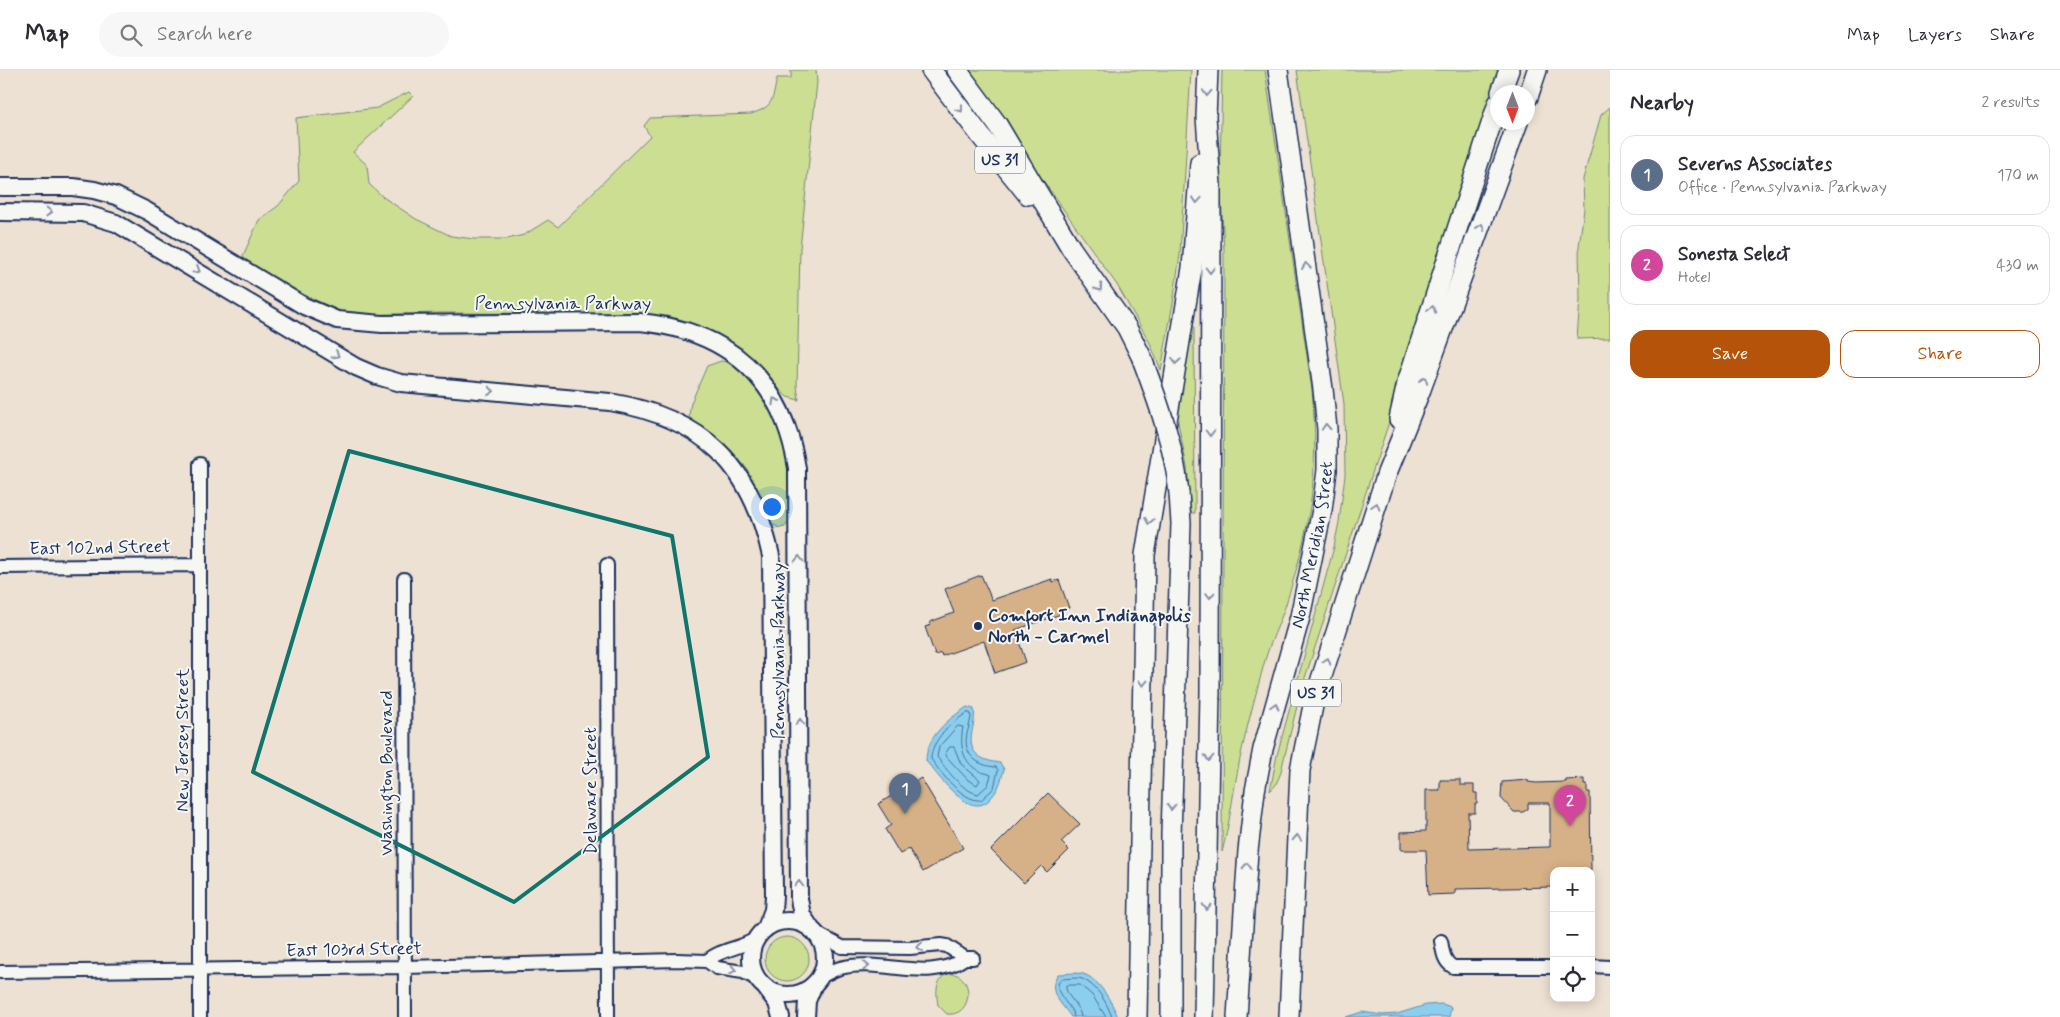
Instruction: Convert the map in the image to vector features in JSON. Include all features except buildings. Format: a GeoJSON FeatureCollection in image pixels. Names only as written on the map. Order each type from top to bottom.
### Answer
{"type":"FeatureCollection","features":[{"type":"Feature","properties":{"kind":"highway","name":"US 31"},"geometry":{"type":"LineString","coordinates":[[931,70],[980,135],[1071,248],[1127,328],[1141,356],[1168,433],[1176,465],[1181,523],[1170,835],[1171,1017]]}},
{"type":"Feature","properties":{"kind":"highway"},"geometry":{"type":"LineString","coordinates":[[957,70],[997,124],[1071,248]]}},
{"type":"Feature","properties":{"kind":"highway"},"geometry":{"type":"LineString","coordinates":[[1137,1017],[1145,555],[1192,268],[1198,177],[1206,117],[1208,70]]}},
{"type":"Feature","properties":{"kind":"highway","name":"North Meridian Street"},"geometry":{"type":"LineString","coordinates":[[1238,1017],[1248,851],[1255,792],[1263,749],[1307,587],[1322,510],[1327,470],[1327,428],[1323,389],[1278,70]]}},
{"type":"Feature","properties":{"kind":"highway"},"geometry":{"type":"LineString","coordinates":[[1504,85],[1509,70]]}},
{"type":"Feature","properties":{"kind":"highway"},"geometry":{"type":"LineString","coordinates":[[1532,85],[1537,70]]}},
{"type":"Feature","properties":{"kind":"highway"},"geometry":{"type":"LineString","coordinates":[[1204,1017],[1210,702],[1211,195],[1206,117]]}},
{"type":"Feature","properties":{"kind":"highway","name":"US 31"},"geometry":{"type":"LineString","coordinates":[[1294,1017],[1292,921],[1300,770],[1314,701],[1387,474],[1407,383],[1490,128]]}},
{"type":"Feature","properties":{"kind":"highway"},"geometry":{"type":"LineString","coordinates":[[1387,474],[1421,389],[1515,130]]}},
{"type":"Feature","properties":{"kind":"highway"},"geometry":{"type":"LineString","coordinates":[[1158,1017],[1161,934],[1170,835]]}},
{"type":"Feature","properties":{"kind":"highway"},"geometry":{"type":"LineString","coordinates":[[1245,915],[1248,1017]]}},
{"type":"Feature","properties":{"kind":"highway"},"geometry":{"type":"LineString","coordinates":[[1289,1017],[1292,921]]}},
{"type":"Feature","properties":{"kind":"main road","name":"Pennsylvania Parkway"},"geometry":{"type":"LineString","coordinates":[[0,187],[73,187],[116,196],[142,208],[304,306],[337,320],[382,324],[655,323],[703,336],[744,364],[762,381],[783,415],[793,444],[797,468],[799,899],[802,915],[814,931]]}},
{"type":"Feature","properties":{"kind":"main road","name":"Pennsylvania Parkway"},"geometry":{"type":"LineString","coordinates":[[0,212],[83,213],[116,223],[356,368],[377,376],[401,383],[636,406],[682,425],[712,445],[735,469],[747,486],[763,523],[771,556],[774,896],[773,910],[761,933]]}},
{"type":"Feature","properties":{"kind":"main road"},"geometry":{"type":"LineString","coordinates":[[782,1017],[777,1003],[762,983],[752,964],[751,956],[761,933],[779,922],[793,921],[814,931],[820,940],[825,955],[823,970],[807,1001],[806,1017]]}},
{"type":"Feature","properties":{"kind":"main road"},"geometry":{"type":"LineString","coordinates":[[762,983],[778,993],[786,995],[801,992],[817,981]]}},
{"type":"Feature","properties":{"kind":"street","name":"New Jersey Street"},"geometry":{"type":"LineString","coordinates":[[200,464],[200,1017]]}},
{"type":"Feature","properties":{"kind":"street","name":"East 102nd Street"},"geometry":{"type":"LineString","coordinates":[[0,567],[200,565]]}},
{"type":"Feature","properties":{"kind":"street","name":"Delaware Street"},"geometry":{"type":"LineString","coordinates":[[607,565],[608,1017]]}},
{"type":"Feature","properties":{"kind":"street","name":"Washington Boulevard"},"geometry":{"type":"LineString","coordinates":[[404,579],[405,1017]]}},
{"type":"Feature","properties":{"kind":"street"},"geometry":{"type":"LineString","coordinates":[[814,931],[834,944],[849,948],[947,946],[969,958],[954,966],[936,969],[851,966],[833,970],[817,981]]}},
{"type":"Feature","properties":{"kind":"street","name":"East 103rd Street"},"geometry":{"type":"LineString","coordinates":[[707,961],[714,954],[742,947],[761,933]]}},
{"type":"Feature","properties":{"kind":"street"},"geometry":{"type":"LineString","coordinates":[[1441,941],[1447,964],[1453,967],[1550,966]]}},
{"type":"Feature","properties":{"kind":"street","name":"East 103rd Street"},"geometry":{"type":"LineString","coordinates":[[0,972],[707,961],[717,968],[743,972],[762,983]]}},
{"type":"Feature","properties":{"kind":"street"},"geometry":{"type":"LineString","coordinates":[[1595,966],[1610,966]]}},
{"type":"Feature","properties":{"kind":"highlighted area"},"geometry":{"type":"Polygon","coordinates":[[[349,451],[672,536],[708,757],[514,902],[253,772],[349,451]]]}},
{"type":"Feature","properties":{"kind":"green space"},"geometry":{"type":"Polygon","coordinates":[[[791,70],[816,70],[817,82],[800,249],[797,386],[799,400],[787,397],[738,346],[667,316],[443,313],[348,315],[298,292],[242,258],[259,220],[278,206],[299,181],[296,118],[377,108],[409,92],[413,96],[353,152],[367,165],[369,184],[383,197],[416,219],[451,236],[474,239],[507,239],[524,235],[548,220],[558,227],[650,136],[644,126],[650,118],[751,114],[764,108],[771,102],[777,78],[791,78],[791,70]]]}},
{"type":"Feature","properties":{"kind":"green space"},"geometry":{"type":"Polygon","coordinates":[[[965,70],[1191,70],[1180,254],[1161,370],[1149,341],[1117,285],[965,70]]]}},
{"type":"Feature","properties":{"kind":"green space"},"geometry":{"type":"Polygon","coordinates":[[[1222,70],[1265,70],[1312,390],[1315,447],[1314,474],[1307,526],[1294,579],[1267,653],[1246,731],[1222,852],[1224,250],[1220,175],[1222,70]]]}},
{"type":"Feature","properties":{"kind":"green space"},"geometry":{"type":"Polygon","coordinates":[[[1297,70],[1500,70],[1495,85],[1490,85],[1490,102],[1389,422],[1301,690],[1280,775],[1275,786],[1270,791],[1277,755],[1334,547],[1339,522],[1345,475],[1344,404],[1297,70]]]}},
{"type":"Feature","properties":{"kind":"green space"},"geometry":{"type":"Polygon","coordinates":[[[1610,107],[1610,338],[1577,339],[1580,299],[1579,246],[1584,209],[1583,179],[1601,115],[1610,107]]]}},
{"type":"Feature","properties":{"kind":"green space"},"geometry":{"type":"Polygon","coordinates":[[[1194,326],[1195,513],[1191,513],[1187,467],[1176,413],[1191,327],[1194,326]]]}},
{"type":"Feature","properties":{"kind":"green space"},"geometry":{"type":"Polygon","coordinates":[[[721,361],[730,363],[744,375],[764,400],[780,432],[785,448],[789,481],[789,521],[785,527],[780,528],[770,523],[747,469],[731,450],[694,423],[689,416],[691,403],[707,366],[721,361]]]}},
{"type":"Feature","properties":{"kind":"green space"},"geometry":{"type":"Polygon","coordinates":[[[791,937],[803,943],[808,950],[808,968],[803,975],[796,980],[783,981],[775,978],[768,971],[765,955],[768,947],[775,940],[791,937]]]}},
{"type":"Feature","properties":{"kind":"green space"},"geometry":{"type":"Polygon","coordinates":[[[947,974],[956,975],[963,979],[967,986],[967,1002],[956,1013],[947,1014],[938,1005],[938,983],[947,974]]]}},
{"type":"Feature","properties":{"kind":"water"},"geometry":{"type":"Polygon","coordinates":[[[967,707],[974,709],[971,741],[974,751],[985,759],[1000,763],[1004,769],[995,793],[981,805],[963,800],[954,793],[926,761],[930,744],[939,730],[967,707]]]}},
{"type":"Feature","properties":{"kind":"water"},"geometry":{"type":"Polygon","coordinates":[[[1077,973],[1089,976],[1100,986],[1118,1017],[1071,1017],[1054,992],[1055,980],[1058,974],[1077,973]]]}},
{"type":"Feature","properties":{"kind":"water"},"geometry":{"type":"Polygon","coordinates":[[[1442,1004],[1451,1007],[1449,1017],[1346,1017],[1362,1012],[1382,1015],[1397,1014],[1426,1005],[1442,1004]]]}},
{"type":"Feature","properties":{"kind":"place","name":"Comfort Inn Indianapolis North - Carmel"},"geometry":{"type":"Point","coordinates":[978,626]}},
{"type":"Feature","properties":{"kind":"place","name":"Severns Associates"},"geometry":{"type":"Point","coordinates":[905,814]}},
{"type":"Feature","properties":{"kind":"place","name":"Sonesta Select"},"geometry":{"type":"Point","coordinates":[1570,826]}}]}
